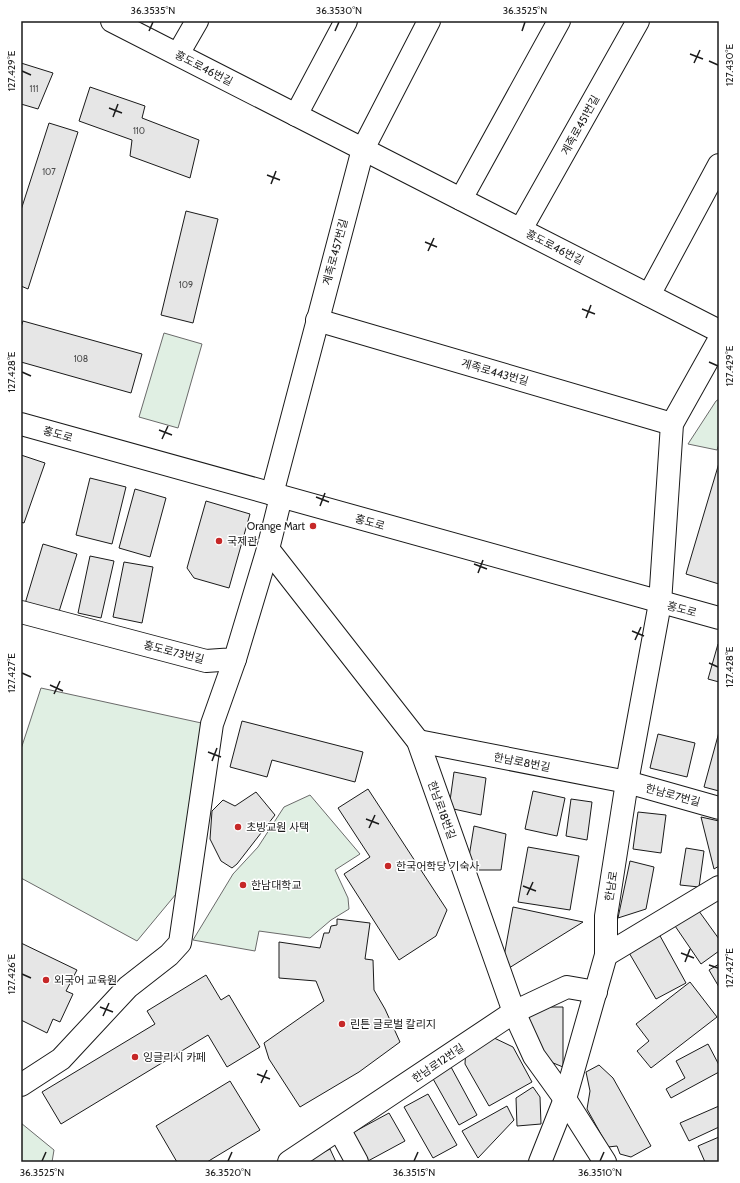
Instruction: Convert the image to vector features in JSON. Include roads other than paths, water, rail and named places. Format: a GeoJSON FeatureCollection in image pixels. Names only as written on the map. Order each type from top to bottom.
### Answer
{"type":"FeatureCollection","features":[{"type":"Feature","properties":{"kind":"street","name":"홍도로46번길"},"geometry":{"type":"LineString","coordinates":[[114,21],[719,331]]}},
{"type":"Feature","properties":{"kind":"street"},"geometry":{"type":"LineString","coordinates":[[178,54],[197,21]]}},
{"type":"Feature","properties":{"kind":"street"},"geometry":{"type":"LineString","coordinates":[[296,114],[346,21]]}},
{"type":"Feature","properties":{"kind":"street","name":"계족로457번길"},"geometry":{"type":"LineString","coordinates":[[277,495],[317,320],[363,149],[429,21]]}},
{"type":"Feature","properties":{"kind":"street"},"geometry":{"type":"LineString","coordinates":[[461,199],[559,21]]}},
{"type":"Feature","properties":{"kind":"street","name":"계족로451번길"},"geometry":{"type":"LineString","coordinates":[[521,229],[638,21]]}},
{"type":"Feature","properties":{"kind":"street"},"geometry":{"type":"LineString","coordinates":[[649,295],[719,165]]}},
{"type":"Feature","properties":{"kind":"street","name":"계족로443번길"},"geometry":{"type":"LineString","coordinates":[[317,320],[672,424]]}},
{"type":"Feature","properties":{"kind":"street"},"geometry":{"type":"LineString","coordinates":[[660,603],[672,424],[719,340]]}},
{"type":"Feature","properties":{"kind":"street","name":"홍도로"},"geometry":{"type":"LineString","coordinates":[[21,424],[660,603],[719,618]]}},
{"type":"Feature","properties":{"kind":"street"},"geometry":{"type":"LineString","coordinates":[[21,1085],[61,1059],[128,987],[169,955],[180,943],[212,724],[235,659],[268,549],[277,495]]}},
{"type":"Feature","properties":{"kind":"street","name":"한남로18번길"},"geometry":{"type":"LineString","coordinates":[[268,549],[418,741],[514,1012],[534,1056],[607,1162]]}},
{"type":"Feature","properties":{"kind":"street","name":"한남로"},"geometry":{"type":"LineString","coordinates":[[540,1162],[565,1099],[606,955],[606,916],[627,782],[660,603]]}},
{"type":"Feature","properties":{"kind":"street","name":"홍도로73번길"},"geometry":{"type":"LineString","coordinates":[[21,612],[206,661],[235,659]]}},
{"type":"Feature","properties":{"kind":"street","name":"한남로8번길"},"geometry":{"type":"LineString","coordinates":[[418,741],[627,782]]}},
{"type":"Feature","properties":{"kind":"street","name":"한남로7번길"},"geometry":{"type":"LineString","coordinates":[[627,782],[719,808]]}},
{"type":"Feature","properties":{"kind":"street"},"geometry":{"type":"LineString","coordinates":[[606,955],[719,887]]}},
{"type":"Feature","properties":{"kind":"street","name":"한남로12번길"},"geometry":{"type":"LineString","coordinates":[[289,1162],[514,1012],[567,987],[596,992]]}},
{"type":"Feature","properties":{"kind":"street"},"geometry":{"type":"LineString","coordinates":[[339,1129],[358,1162]]}},
{"type":"Feature","properties":{"kind":"place","name":"Orange Mart"},"geometry":{"type":"Point","coordinates":[313,526]}},
{"type":"Feature","properties":{"kind":"place","name":"국제관"},"geometry":{"type":"Point","coordinates":[219,541]}},
{"type":"Feature","properties":{"kind":"place","name":"초빙교원 사택"},"geometry":{"type":"Point","coordinates":[238,827]}},
{"type":"Feature","properties":{"kind":"place","name":"한국어학당 기숙사"},"geometry":{"type":"Point","coordinates":[388,866]}},
{"type":"Feature","properties":{"kind":"place","name":"한남대학교"},"geometry":{"type":"Point","coordinates":[243,885]}},
{"type":"Feature","properties":{"kind":"place","name":"외국어 교육원"},"geometry":{"type":"Point","coordinates":[46,980]}},
{"type":"Feature","properties":{"kind":"place","name":"린튼 글로벌 칼리지"},"geometry":{"type":"Point","coordinates":[342,1024]}},
{"type":"Feature","properties":{"kind":"place","name":"잉글리시 카페"},"geometry":{"type":"Point","coordinates":[135,1057]}}]}
